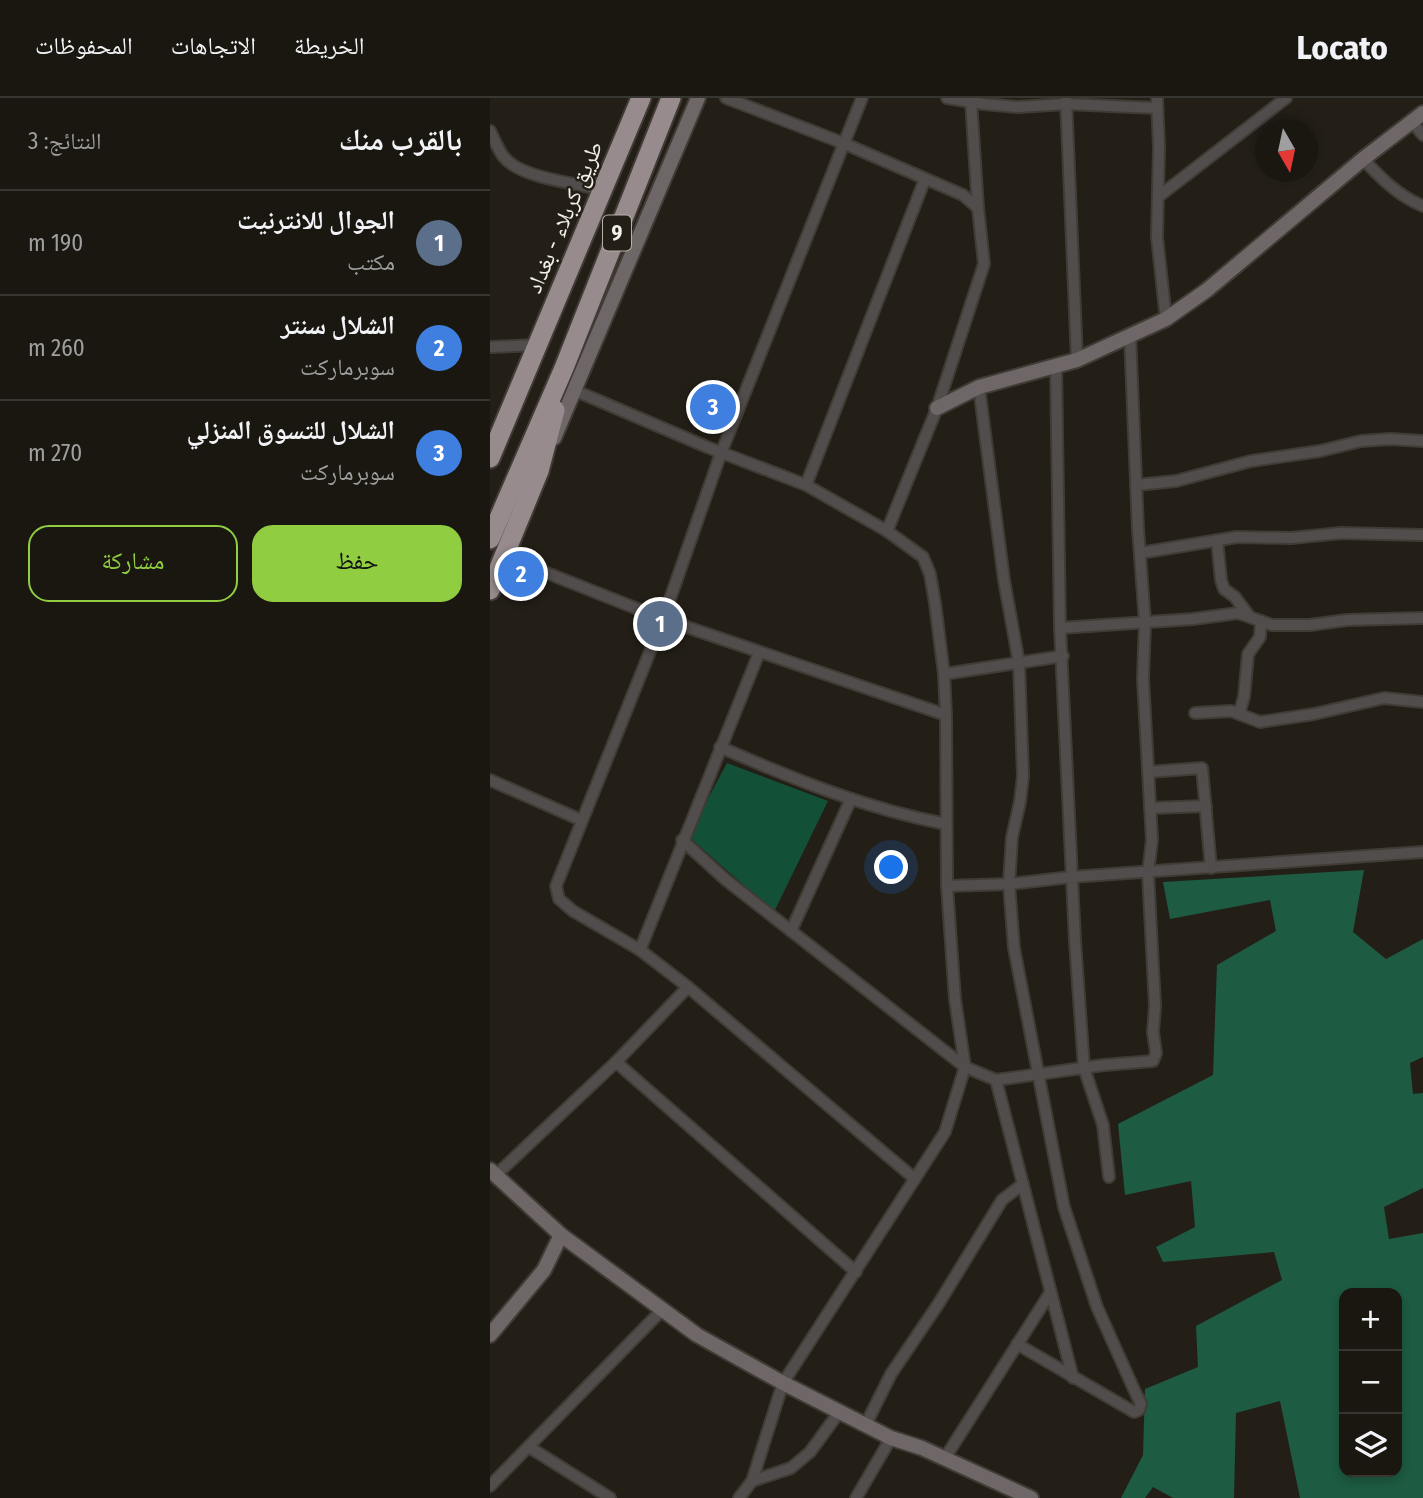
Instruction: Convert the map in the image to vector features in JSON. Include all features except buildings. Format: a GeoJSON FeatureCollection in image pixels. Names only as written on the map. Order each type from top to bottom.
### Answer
{"type":"FeatureCollection","features":[{"type":"Feature","properties":{"kind":"highway","name":"طريق كربلاء - بغداد"},"geometry":{"type":"LineString","coordinates":[[535,350],[641,98]]}},
{"type":"Feature","properties":{"kind":"highway","name":"9"},"geometry":{"type":"LineString","coordinates":[[490,539],[564,368],[671,98]]}},
{"type":"Feature","properties":{"kind":"highway"},"geometry":{"type":"LineString","coordinates":[[616,158],[620,166],[627,170],[643,169]]}},
{"type":"Feature","properties":{"kind":"highway"},"geometry":{"type":"LineString","coordinates":[[599,197],[614,205],[622,220]]}},
{"type":"Feature","properties":{"kind":"highway","name":"9"},"geometry":{"type":"LineString","coordinates":[[490,421],[535,350]]}},
{"type":"Feature","properties":{"kind":"highway","name":"9"},"geometry":{"type":"LineString","coordinates":[[490,457],[535,350]]}},
{"type":"Feature","properties":{"kind":"highway","name":"9"},"geometry":{"type":"LineString","coordinates":[[490,590],[539,471],[564,368]]}},
{"type":"Feature","properties":{"kind":"main road"},"geometry":{"type":"LineString","coordinates":[[539,471],[576,390],[698,98]]}},
{"type":"Feature","properties":{"kind":"main road"},"geometry":{"type":"LineString","coordinates":[[937,408],[979,387],[1076,360],[1166,319],[1207,290],[1417,117]]}},
{"type":"Feature","properties":{"kind":"main road"},"geometry":{"type":"LineString","coordinates":[[493,1173],[561,1235],[697,1335],[891,1438],[945,1458],[1031,1498]]}},
{"type":"Feature","properties":{"kind":"main road"},"geometry":{"type":"LineString","coordinates":[[490,1335],[544,1270],[561,1235]]}},
{"type":"Feature","properties":{"kind":"street"},"geometry":{"type":"LineString","coordinates":[[726,98],[843,143],[963,195],[978,208]]}},
{"type":"Feature","properties":{"kind":"street"},"geometry":{"type":"LineString","coordinates":[[862,98],[722,453],[663,619],[556,886],[559,899],[573,911],[640,950],[688,987],[915,1180]]}},
{"type":"Feature","properties":{"kind":"street"},"geometry":{"type":"LineString","coordinates":[[947,98],[1036,107],[1066,101],[1157,103],[1157,237],[1166,319]]}},
{"type":"Feature","properties":{"kind":"street"},"geometry":{"type":"LineString","coordinates":[[1158,197],[1286,98]]}},
{"type":"Feature","properties":{"kind":"street"},"geometry":{"type":"LineString","coordinates":[[887,531],[937,408],[984,264],[978,208],[979,101]]}},
{"type":"Feature","properties":{"kind":"street"},"geometry":{"type":"LineString","coordinates":[[1066,101],[1076,360]]}},
{"type":"Feature","properties":{"kind":"street"},"geometry":{"type":"LineString","coordinates":[[1417,117],[1423,135]]}},
{"type":"Feature","properties":{"kind":"street"},"geometry":{"type":"LineString","coordinates":[[490,131],[504,157],[515,167],[550,179],[567,181],[599,197]]}},
{"type":"Feature","properties":{"kind":"street"},"geometry":{"type":"LineString","coordinates":[[1363,159],[1390,187],[1410,201],[1423,206]]}},
{"type":"Feature","properties":{"kind":"street"},"geometry":{"type":"LineString","coordinates":[[806,485],[925,180]]}},
{"type":"Feature","properties":{"kind":"street"},"geometry":{"type":"LineString","coordinates":[[682,841],[726,880],[965,1067],[996,1080],[1153,1061],[1156,1053],[1153,1032],[1155,1006],[1148,873],[1152,840],[1143,679],[1145,622],[1130,335]]}},
{"type":"Feature","properties":{"kind":"street"},"geometry":{"type":"LineString","coordinates":[[490,347],[535,350]]}},
{"type":"Feature","properties":{"kind":"street"},"geometry":{"type":"LineString","coordinates":[[1056,365],[1060,628],[1071,877],[1084,1068],[1103,1125],[1109,1177]]}},
{"type":"Feature","properties":{"kind":"street"},"geometry":{"type":"LineString","coordinates":[[979,387],[1004,580],[1019,663],[1023,776],[1012,837],[1009,884],[1014,948],[1064,1207],[1097,1307],[1141,1404],[1139,1410],[1134,1412],[1017,1345]]}},
{"type":"Feature","properties":{"kind":"street"},"geometry":{"type":"LineString","coordinates":[[576,390],[722,453],[806,485],[887,531],[923,557],[930,574],[944,674],[947,886],[956,999],[965,1067],[945,1132],[783,1383],[752,1481],[739,1498]]}},
{"type":"Feature","properties":{"kind":"street"},"geometry":{"type":"LineString","coordinates":[[1136,485],[1176,481],[1251,461],[1320,451],[1361,441],[1423,441]]}},
{"type":"Feature","properties":{"kind":"street"},"geometry":{"type":"LineString","coordinates":[[1140,553],[1237,537],[1291,538],[1341,533],[1423,536]]}},
{"type":"Feature","properties":{"kind":"street"},"geometry":{"type":"LineString","coordinates":[[1217,540],[1224,589],[1235,597],[1249,617]]}},
{"type":"Feature","properties":{"kind":"street"},"geometry":{"type":"LineString","coordinates":[[504,556],[663,619],[946,715]]}},
{"type":"Feature","properties":{"kind":"street"},"geometry":{"type":"LineString","coordinates":[[1060,628],[1238,613],[1272,625],[1423,618]]}},
{"type":"Feature","properties":{"kind":"street"},"geometry":{"type":"LineString","coordinates":[[1239,714],[1244,698],[1248,654],[1260,637],[1261,621]]}},
{"type":"Feature","properties":{"kind":"street"},"geometry":{"type":"LineString","coordinates":[[640,950],[759,653]]}},
{"type":"Feature","properties":{"kind":"street"},"geometry":{"type":"LineString","coordinates":[[944,674],[1062,656]]}},
{"type":"Feature","properties":{"kind":"street"},"geometry":{"type":"LineString","coordinates":[[1195,713],[1231,712],[1260,722],[1314,714],[1384,698],[1423,702]]}},
{"type":"Feature","properties":{"kind":"street"},"geometry":{"type":"LineString","coordinates":[[720,747],[781,774],[851,799],[901,816],[946,824]]}},
{"type":"Feature","properties":{"kind":"street"},"geometry":{"type":"LineString","coordinates":[[1148,772],[1202,768],[1211,868]]}},
{"type":"Feature","properties":{"kind":"street"},"geometry":{"type":"LineString","coordinates":[[490,780],[582,820]]}},
{"type":"Feature","properties":{"kind":"street"},"geometry":{"type":"LineString","coordinates":[[791,930],[851,799]]}},
{"type":"Feature","properties":{"kind":"street"},"geometry":{"type":"LineString","coordinates":[[1150,807],[1206,806]]}},
{"type":"Feature","properties":{"kind":"street"},"geometry":{"type":"LineString","coordinates":[[947,886],[1009,884],[1071,877],[1423,852]]}},
{"type":"Feature","properties":{"kind":"street"},"geometry":{"type":"LineString","coordinates":[[493,1173],[616,1062],[688,987]]}},
{"type":"Feature","properties":{"kind":"street"},"geometry":{"type":"LineString","coordinates":[[616,1062],[856,1272]]}},
{"type":"Feature","properties":{"kind":"street"},"geometry":{"type":"LineString","coordinates":[[996,1080],[1073,1378]]}},
{"type":"Feature","properties":{"kind":"street"},"geometry":{"type":"LineString","coordinates":[[866,1424],[891,1374],[939,1303],[1002,1200],[1023,1185]]}},
{"type":"Feature","properties":{"kind":"street"},"geometry":{"type":"LineString","coordinates":[[945,1458],[1051,1293]]}},
{"type":"Feature","properties":{"kind":"street"},"geometry":{"type":"LineString","coordinates":[[490,1486],[662,1310]]}},
{"type":"Feature","properties":{"kind":"street"},"geometry":{"type":"LineString","coordinates":[[752,1481],[791,1468],[810,1452],[840,1411]]}},
{"type":"Feature","properties":{"kind":"street"},"geometry":{"type":"LineString","coordinates":[[856,1498],[891,1438]]}},
{"type":"Feature","properties":{"kind":"street"},"geometry":{"type":"LineString","coordinates":[[529,1447],[607,1497]]}},
{"type":"Feature","properties":{"kind":"green space"},"geometry":{"type":"Polygon","coordinates":[[[727,763],[828,801],[774,912],[688,836],[727,763]]]}},
{"type":"Feature","properties":{"kind":"green space"},"geometry":{"type":"Polygon","coordinates":[[[1364,870],[1353,932],[1386,959],[1423,939],[1423,1057],[1410,1063],[1413,1094],[1423,1093],[1423,1188],[1384,1207],[1389,1239],[1423,1233],[1423,1498],[1300,1498],[1280,1401],[1236,1413],[1234,1498],[1173,1498],[1153,1487],[1145,1498],[1121,1498],[1143,1455],[1145,1389],[1198,1367],[1196,1326],[1282,1280],[1274,1252],[1163,1262],[1156,1247],[1195,1227],[1191,1181],[1125,1195],[1118,1124],[1213,1075],[1217,965],[1276,931],[1270,900],[1170,919],[1163,882],[1364,870]]]}},
{"type":"Feature","properties":{"kind":"place","name":"الشلال للتسوق المنزلي"},"geometry":{"type":"Point","coordinates":[713,407]}},
{"type":"Feature","properties":{"kind":"place","name":"الشلال سنتر"},"geometry":{"type":"Point","coordinates":[521,574]}},
{"type":"Feature","properties":{"kind":"place","name":"الجوال للانترنيت"},"geometry":{"type":"Point","coordinates":[660,624]}}]}
